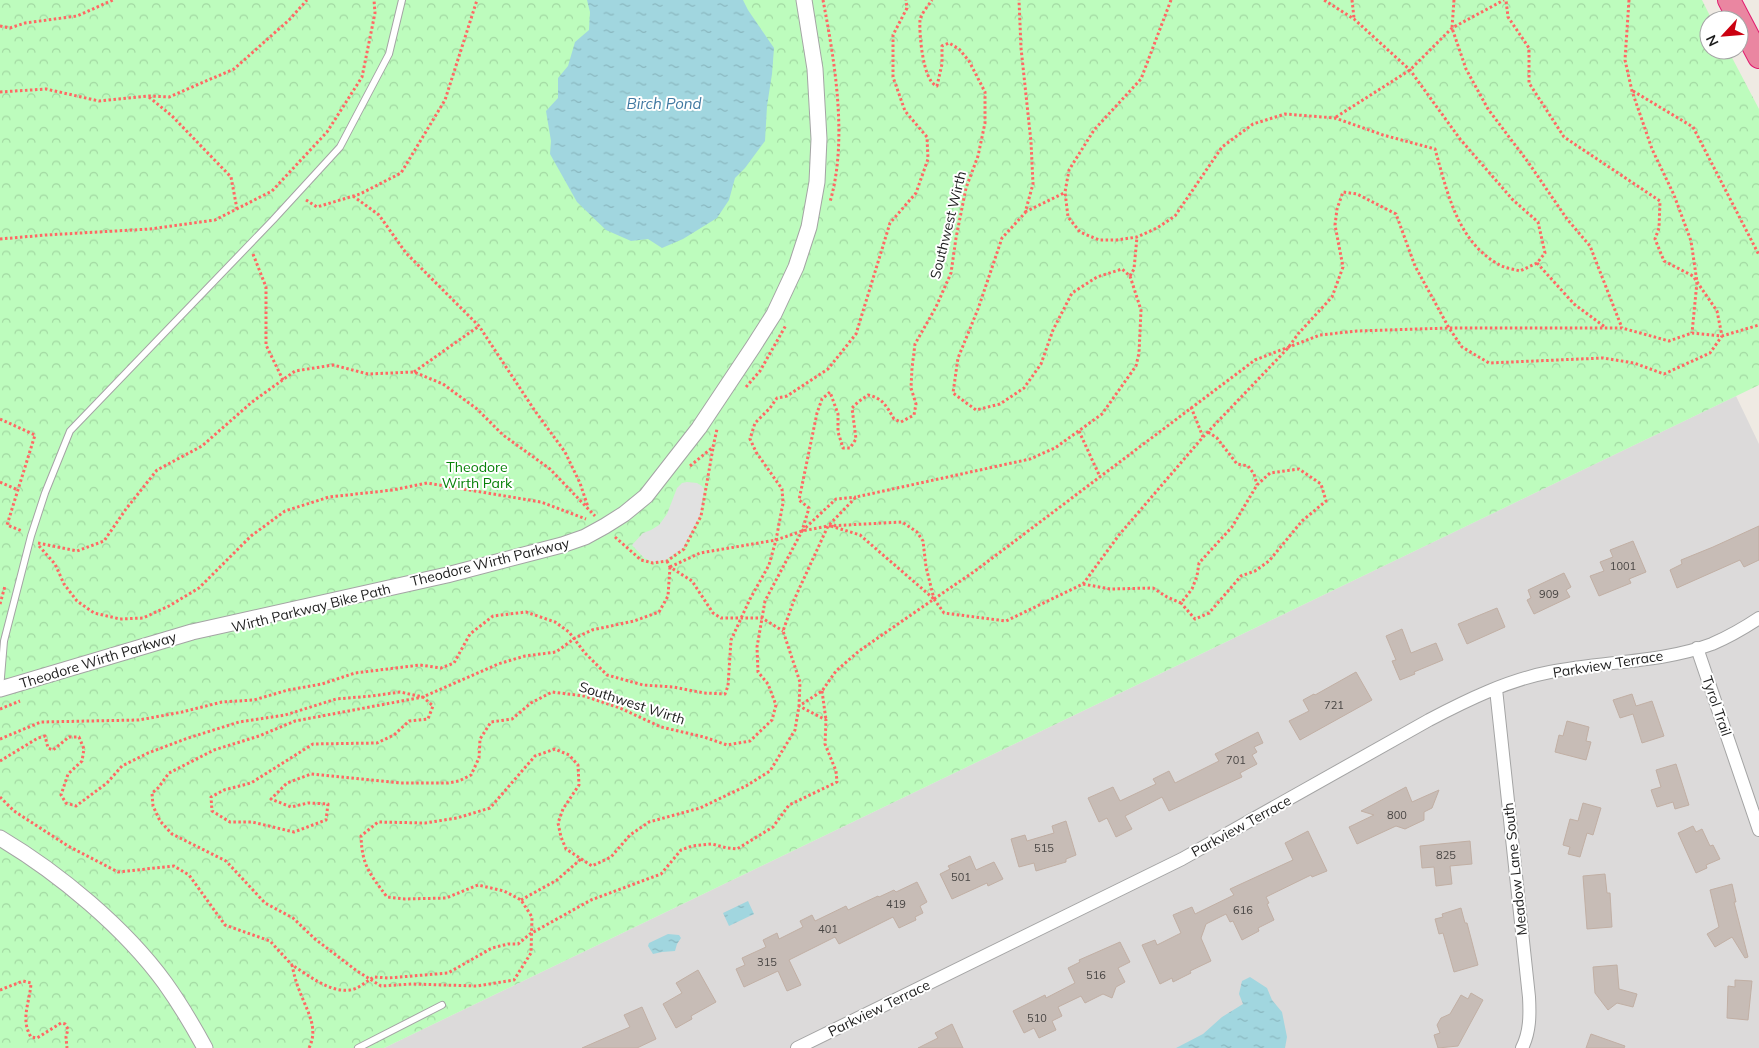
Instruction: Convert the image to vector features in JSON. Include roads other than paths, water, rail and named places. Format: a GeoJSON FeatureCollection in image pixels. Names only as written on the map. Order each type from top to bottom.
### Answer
{"type":"FeatureCollection","features":[{"type":"Feature","properties":{"kind":"highway"},"geometry":{"type":"LineString","coordinates":[[1729,0],[1759,57]]}},
{"type":"Feature","properties":{"kind":"street","name":"Theodore Wirth Parkway"},"geometry":{"type":"LineString","coordinates":[[0,689],[192,632],[446,575],[562,546],[585,537],[606,534],[624,514],[646,496],[699,428],[774,314],[796,266],[808,227],[813,200],[819,140],[815,69],[804,0]]}},
{"type":"Feature","properties":{"kind":"street"},"geometry":{"type":"LineString","coordinates":[[1697,648],[1728,637],[1759,618]]}},
{"type":"Feature","properties":{"kind":"street","name":"Parkview Terrace"},"geometry":{"type":"LineString","coordinates":[[797,1048],[1173,864],[1429,720],[1465,702],[1496,689],[1549,672],[1697,648]]}},
{"type":"Feature","properties":{"kind":"street","name":"Tyrol Trail"},"geometry":{"type":"LineString","coordinates":[[1697,648],[1759,830]]}},
{"type":"Feature","properties":{"kind":"street","name":"Meadow Lane South"},"geometry":{"type":"LineString","coordinates":[[1496,689],[1529,997],[1528,1031],[1522,1048]]}},
{"type":"Feature","properties":{"kind":"street"},"geometry":{"type":"LineString","coordinates":[[0,838],[62,880],[129,940],[166,984],[205,1048]]}},
{"type":"Feature","properties":{"kind":"lane"},"geometry":{"type":"LineString","coordinates":[[0,689],[4,641],[31,536],[70,431],[250,244],[340,147],[389,54],[402,0]]}},
{"type":"Feature","properties":{"kind":"lane"},"geometry":{"type":"LineString","coordinates":[[358,1048],[442,1005]]}},
{"type":"Feature","properties":{"kind":"water","name":"Birch Pond"},"geometry":{"type":"Polygon","coordinates":[[[587,0],[743,0],[774,48],[765,141],[735,178],[729,200],[717,218],[683,239],[662,248],[648,239],[631,241],[606,230],[577,202],[550,154],[551,141],[546,111],[558,98],[558,78],[568,66],[575,42],[589,30],[590,12],[587,0]]]}},
{"type":"Feature","properties":{"kind":"water"},"geometry":{"type":"Polygon","coordinates":[[[748,901],[754,914],[729,926],[723,913],[748,901]]]}},
{"type":"Feature","properties":{"kind":"water"},"geometry":{"type":"Polygon","coordinates":[[[668,934],[679,935],[681,938],[675,951],[653,954],[648,946],[649,943],[668,934]]]}},
{"type":"Feature","properties":{"kind":"water"},"geometry":{"type":"Polygon","coordinates":[[[1250,977],[1267,988],[1272,1000],[1282,1012],[1287,1037],[1285,1048],[1176,1048],[1203,1034],[1222,1017],[1243,1004],[1239,994],[1242,981],[1250,977]]]}},
{"type":"Feature","properties":{"kind":"park label","name":"Theodore Wirth Park"},"geometry":{"type":"Point","coordinates":[477,476]}}]}
